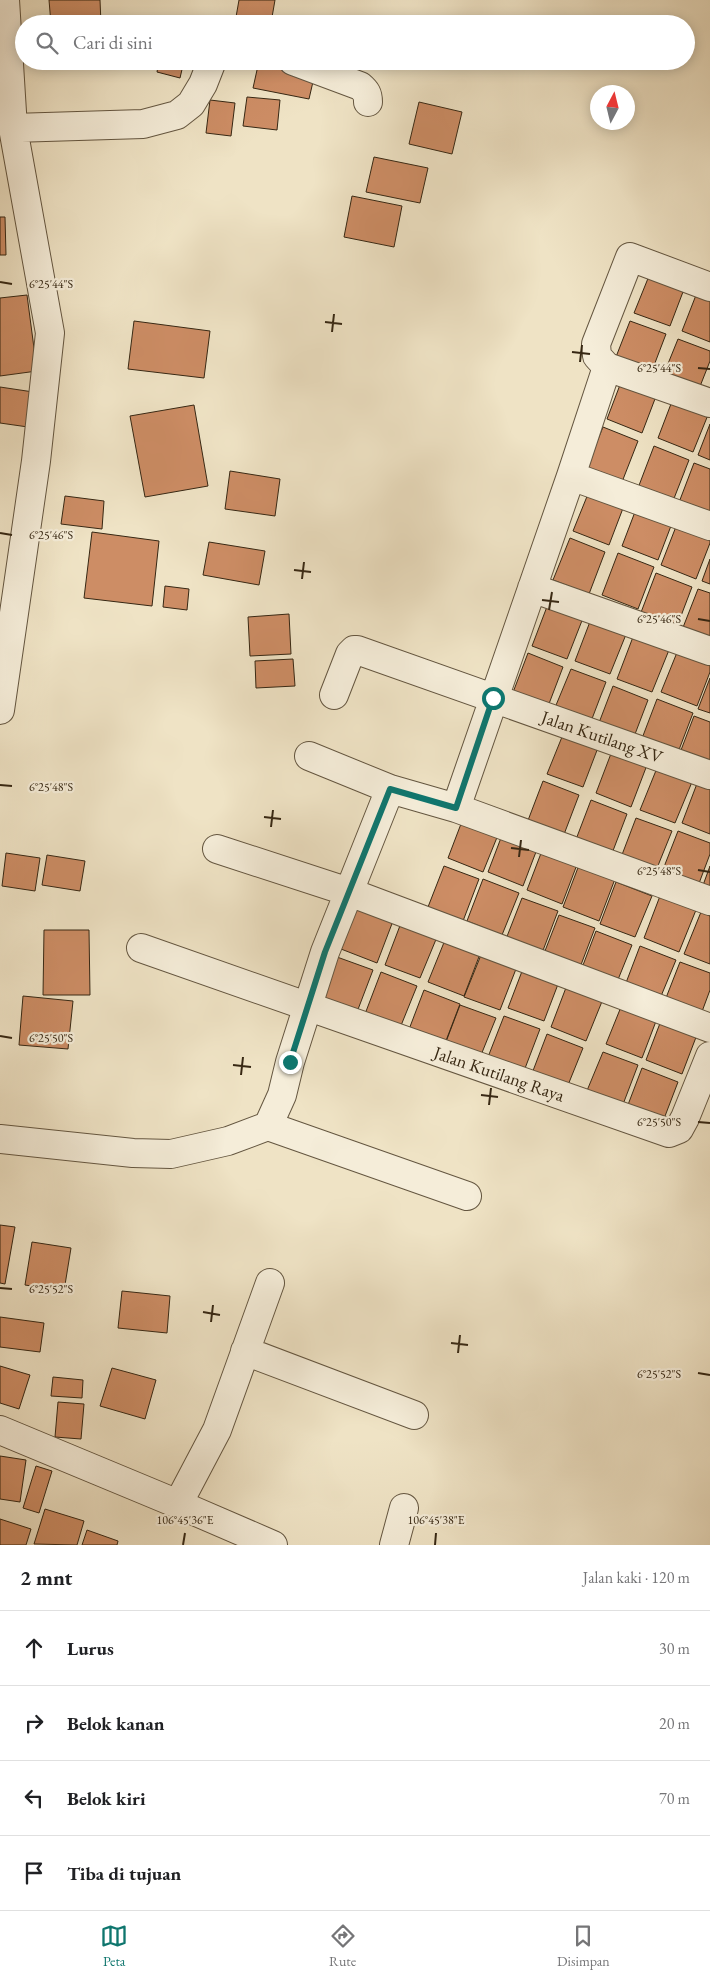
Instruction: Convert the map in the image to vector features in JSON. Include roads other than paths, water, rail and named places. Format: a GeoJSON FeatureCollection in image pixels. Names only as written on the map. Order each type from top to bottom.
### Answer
{"type":"FeatureCollection","features":[{"type":"Feature","properties":{"kind":"street"},"geometry":{"type":"LineString","coordinates":[[1,693],[36,461],[50,333],[13,128],[5,0]]}},
{"type":"Feature","properties":{"kind":"street"},"geometry":{"type":"LineString","coordinates":[[13,128],[143,124],[177,115],[191,104],[203,84],[208,70]]}},
{"type":"Feature","properties":{"kind":"street"},"geometry":{"type":"LineString","coordinates":[[317,70],[360,86],[366,90],[368,102]]}},
{"type":"Feature","properties":{"kind":"street"},"geometry":{"type":"LineString","coordinates":[[710,287],[630,257],[596,344],[597,356],[607,367],[710,403]]}},
{"type":"Feature","properties":{"kind":"street"},"geometry":{"type":"LineString","coordinates":[[456,808],[607,367]]}},
{"type":"Feature","properties":{"kind":"street"},"geometry":{"type":"LineString","coordinates":[[571,476],[710,526]]}},
{"type":"Feature","properties":{"kind":"street"},"geometry":{"type":"LineString","coordinates":[[532,588],[710,651]]}},
{"type":"Feature","properties":{"kind":"street","name":"Jalan Kutilang XV"},"geometry":{"type":"LineString","coordinates":[[334,695],[350,654],[357,650],[710,775]]}},
{"type":"Feature","properties":{"kind":"street"},"geometry":{"type":"LineString","coordinates":[[310,756],[390,789],[456,808],[710,902]]}},
{"type":"Feature","properties":{"kind":"street"},"geometry":{"type":"LineString","coordinates":[[268,1126],[282,1095],[290,1062],[325,952],[390,789]]}},
{"type":"Feature","properties":{"kind":"street"},"geometry":{"type":"LineString","coordinates":[[217,849],[349,892],[710,1028]]}},
{"type":"Feature","properties":{"kind":"street"},"geometry":{"type":"LineString","coordinates":[[141,948],[307,1007]]}},
{"type":"Feature","properties":{"kind":"street","name":"Jalan Kutilang Raya"},"geometry":{"type":"LineString","coordinates":[[307,1007],[669,1133],[679,1129],[686,1118],[710,1056]]}},
{"type":"Feature","properties":{"kind":"street"},"geometry":{"type":"LineString","coordinates":[[0,1139],[133,1153],[172,1154],[228,1141],[268,1126],[467,1196]]}},
{"type":"Feature","properties":{"kind":"street"},"geometry":{"type":"LineString","coordinates":[[178,1504],[217,1430],[270,1283]]}},
{"type":"Feature","properties":{"kind":"street"},"geometry":{"type":"LineString","coordinates":[[246,1351],[414,1415]]}},
{"type":"Feature","properties":{"kind":"street"},"geometry":{"type":"LineString","coordinates":[[0,1430],[272,1545]]}},
{"type":"Feature","properties":{"kind":"street"},"geometry":{"type":"LineString","coordinates":[[394,1545],[404,1508]]}}]}
